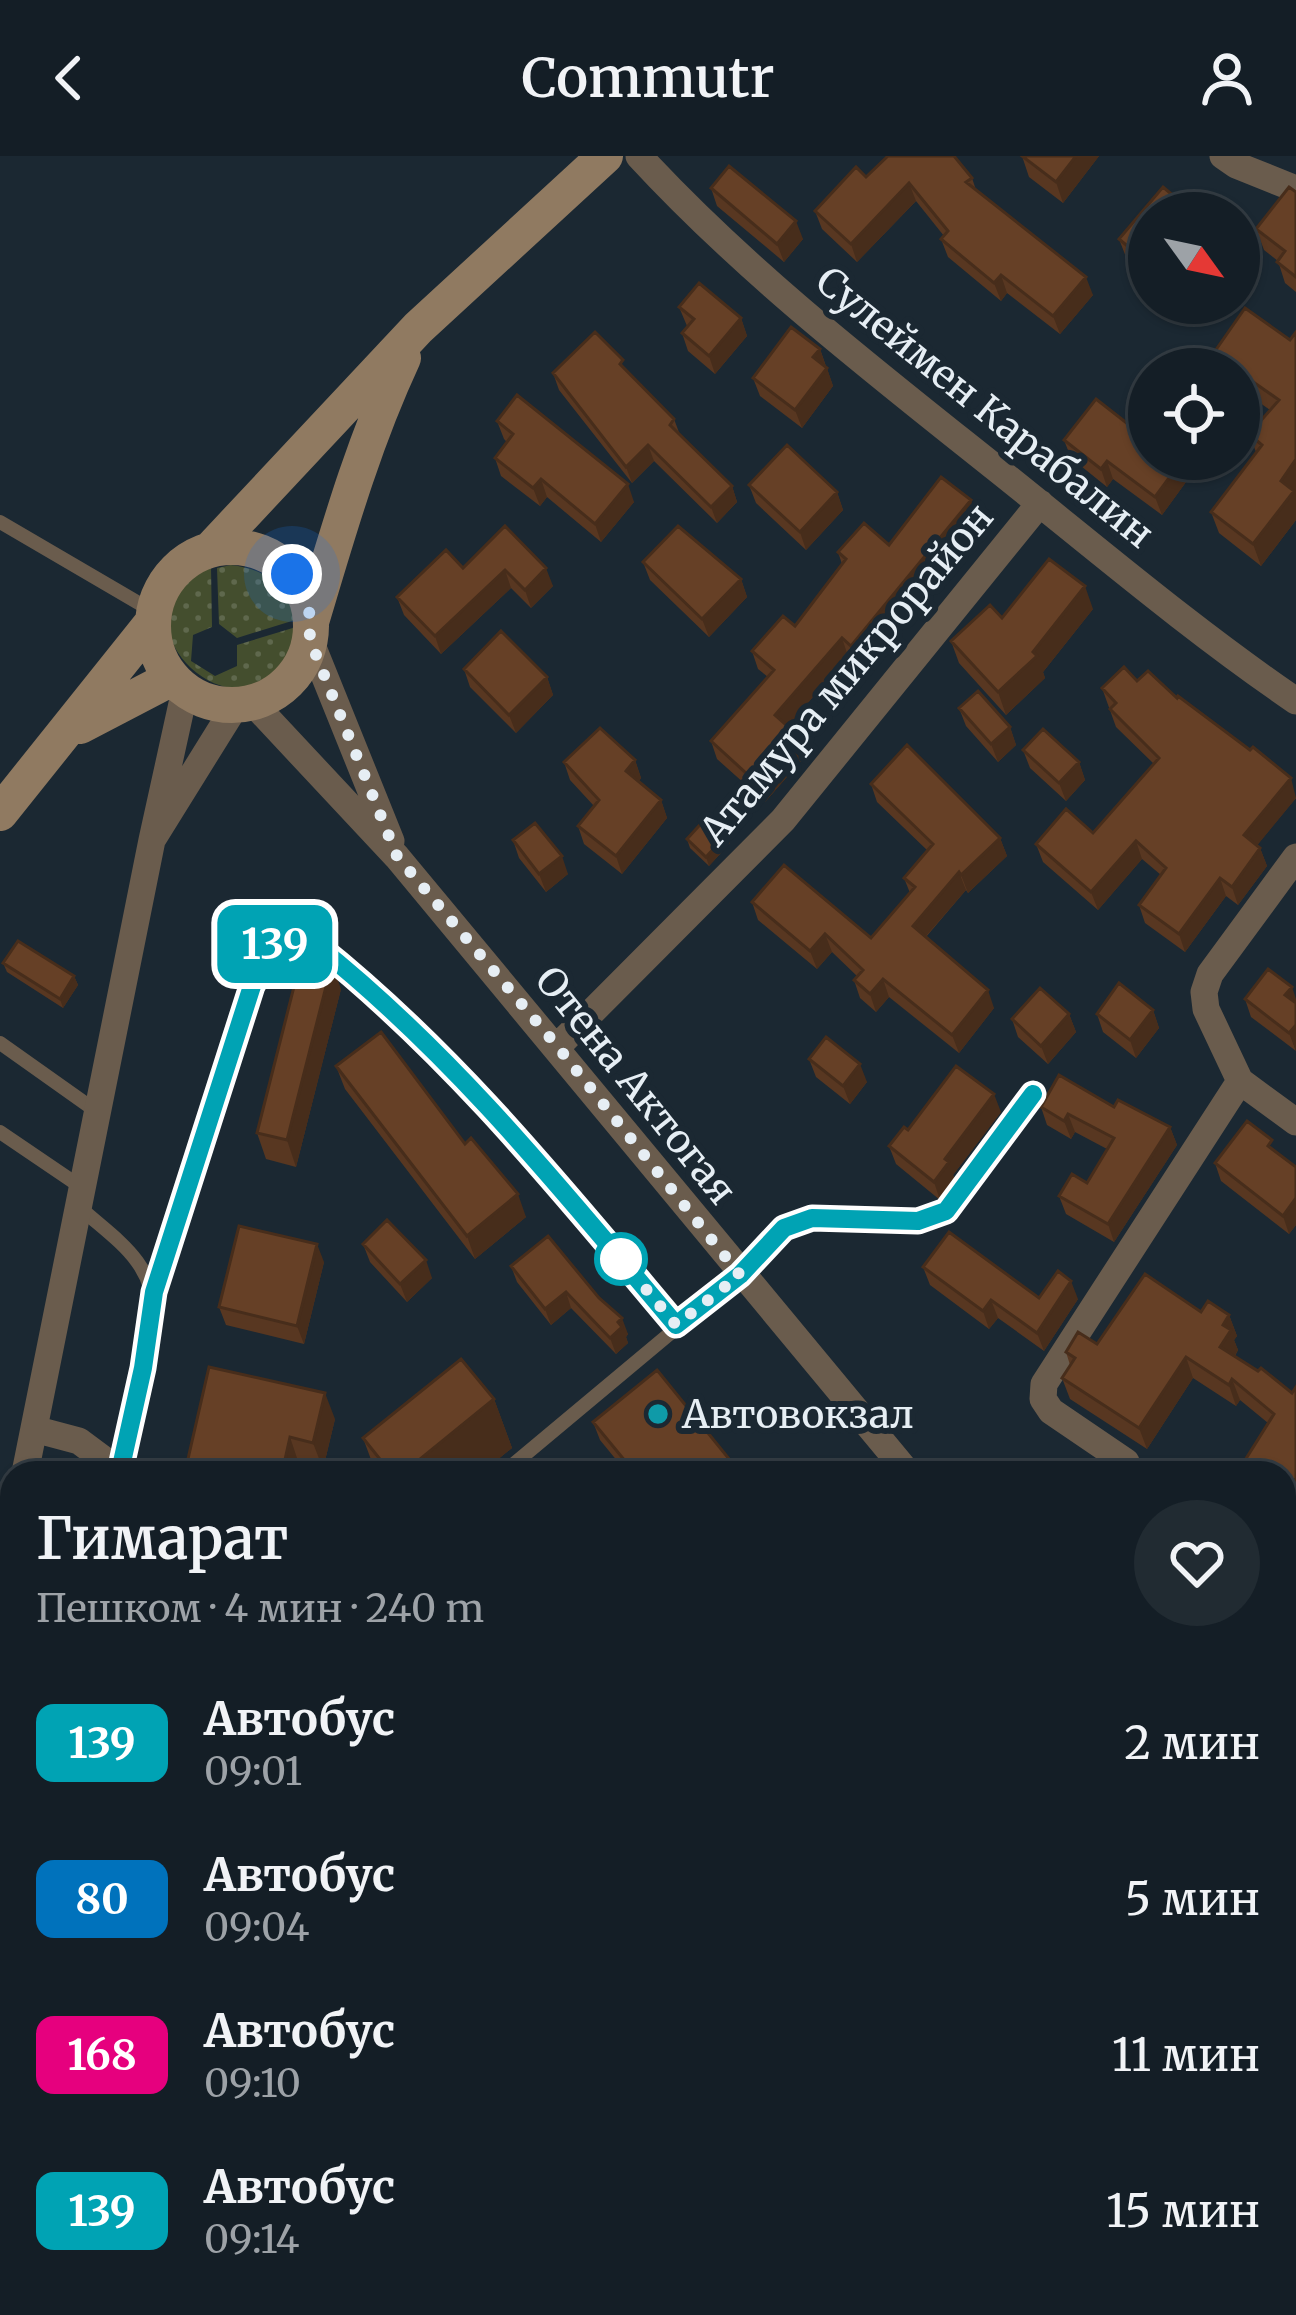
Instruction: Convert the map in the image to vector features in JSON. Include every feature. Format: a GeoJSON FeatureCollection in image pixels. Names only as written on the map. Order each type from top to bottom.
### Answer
{"type":"FeatureCollection","features":[{"type":"Feature","properties":{"kind":"street"},"geometry":{"type":"LineString","coordinates":[[0,813],[153,617],[162,587],[180,566],[211,550],[418,328],[605,156]]}},
{"type":"Feature","properties":{"kind":"street","name":"Сулеймен Карабалин"},"geometry":{"type":"LineString","coordinates":[[639,156],[694,215],[845,347],[1220,650],[1296,701]]}},
{"type":"Feature","properties":{"kind":"street"},"geometry":{"type":"LineString","coordinates":[[1223,156],[1296,189]]}},
{"type":"Feature","properties":{"kind":"street"},"geometry":{"type":"LineString","coordinates":[[153,617],[156,647],[179,684],[201,699],[244,704],[284,686],[305,657],[371,425],[418,328]]}},
{"type":"Feature","properties":{"kind":"street","name":"Атамура микрорайон"},"geometry":{"type":"LineString","coordinates":[[557,1046],[783,820],[1040,503]]}},
{"type":"Feature","properties":{"kind":"street"},"geometry":{"type":"LineString","coordinates":[[211,550],[247,548],[279,562],[302,588],[311,631]]}},
{"type":"Feature","properties":{"kind":"street","name":"Отена Актогая"},"geometry":{"type":"LineString","coordinates":[[311,631],[397,856]]}},
{"type":"Feature","properties":{"kind":"street"},"geometry":{"type":"LineString","coordinates":[[66,734],[179,684]]}},
{"type":"Feature","properties":{"kind":"street"},"geometry":{"type":"LineString","coordinates":[[28,1461],[179,684]]}},
{"type":"Feature","properties":{"kind":"street"},"geometry":{"type":"LineString","coordinates":[[152,840],[244,704]]}},
{"type":"Feature","properties":{"kind":"street","name":"Отена Актогая"},"geometry":{"type":"LineString","coordinates":[[244,704],[397,856],[898,1461]]}},
{"type":"Feature","properties":{"kind":"street"},"geometry":{"type":"LineString","coordinates":[[1296,857],[1210,974],[1204,992],[1206,1010],[1240,1081],[1296,1122]]}},
{"type":"Feature","properties":{"kind":"street"},"geometry":{"type":"LineString","coordinates":[[1125,1461],[1051,1411],[1042,1399],[1044,1384],[1240,1081]]}},
{"type":"Feature","properties":{"kind":"street"},"geometry":{"type":"LineString","coordinates":[[34,1429],[80,1441],[106,1461]]}},
{"type":"Feature","properties":{"kind":"lane"},"geometry":{"type":"LineString","coordinates":[[0,522],[153,617]]}},
{"type":"Feature","properties":{"kind":"lane"},"geometry":{"type":"LineString","coordinates":[[123,1461],[154,1292],[252,986],[274,944],[288,937],[302,938],[330,956],[453,1066],[676,1325]]}},
{"type":"Feature","properties":{"kind":"lane"},"geometry":{"type":"LineString","coordinates":[[0,1043],[95,1111]]}},
{"type":"Feature","properties":{"kind":"lane"},"geometry":{"type":"LineString","coordinates":[[517,1461],[740,1275],[784,1228],[812,1218],[918,1221],[946,1211],[1033,1094]]}},
{"type":"Feature","properties":{"kind":"lane"},"geometry":{"type":"LineString","coordinates":[[0,1132],[79,1196],[149,1276],[154,1292]]}},
{"type":"Feature","properties":{"kind":"green space"},"geometry":{"type":"Polygon","coordinates":[[[231,565],[273,581],[295,620],[237,638],[219,624],[217,568],[231,565]]]}},
{"type":"Feature","properties":{"kind":"green space"},"geometry":{"type":"Polygon","coordinates":[[[211,567],[212,627],[193,635],[191,661],[215,676],[237,666],[237,645],[296,627],[280,668],[255,687],[225,687],[197,673],[176,650],[168,622],[178,592],[211,567]]]}},
{"type":"Feature","properties":{"kind":"building"},"geometry":{"type":"Polygon","coordinates":[[[888,156],[954,156],[972,178],[966,182],[1086,277],[1053,316],[1001,275],[994,283],[941,239],[948,231],[909,183],[851,244],[815,211],[856,167],[866,177],[888,156]]]}},
{"type":"Feature","properties":{"kind":"building"},"geometry":{"type":"Polygon","coordinates":[[[1022,156],[1076,156],[1056,182],[1022,156]]]}},
{"type":"Feature","properties":{"kind":"building"},"geometry":{"type":"Polygon","coordinates":[[[729,166],[796,221],[777,244],[711,188],[729,166]]]}},
{"type":"Feature","properties":{"kind":"building"},"geometry":{"type":"Polygon","coordinates":[[[1289,187],[1296,192],[1296,277],[1277,262],[1285,251],[1260,232],[1260,224],[1289,187]]]}},
{"type":"Feature","properties":{"kind":"building"},"geometry":{"type":"Polygon","coordinates":[[[699,283],[741,318],[709,356],[682,333],[694,319],[679,307],[699,283]]]}},
{"type":"Feature","properties":{"kind":"building"},"geometry":{"type":"Polygon","coordinates":[[[1260,319],[1290,340],[1296,332],[1296,459],[1281,481],[1294,491],[1253,544],[1211,512],[1235,480],[1260,480],[1260,422],[1279,400],[1260,387],[1260,348],[1217,348],[1234,324],[1260,324],[1260,319]]]}},
{"type":"Feature","properties":{"kind":"building"},"geometry":{"type":"Polygon","coordinates":[[[791,327],[820,349],[813,357],[827,368],[795,410],[753,378],[791,327]]]}},
{"type":"Feature","properties":{"kind":"building"},"geometry":{"type":"Polygon","coordinates":[[[595,332],[674,419],[670,425],[732,486],[711,507],[648,445],[626,467],[553,373],[595,332]]]}},
{"type":"Feature","properties":{"kind":"building"},"geometry":{"type":"Polygon","coordinates":[[[517,395],[628,484],[595,524],[541,479],[533,488],[495,458],[513,434],[497,421],[517,395]]]}},
{"type":"Feature","properties":{"kind":"building"},"geometry":{"type":"Polygon","coordinates":[[[1096,399],[1128,424],[1128,477],[1107,461],[1101,469],[1064,440],[1096,399]]]}},
{"type":"Feature","properties":{"kind":"building"},"geometry":{"type":"Polygon","coordinates":[[[787,445],[837,492],[800,532],[749,485],[787,445]]]}},
{"type":"Feature","properties":{"kind":"building"},"geometry":{"type":"Polygon","coordinates":[[[941,477],[971,500],[851,646],[842,638],[775,715],[800,737],[758,784],[711,741],[774,670],[752,651],[783,616],[795,626],[846,559],[838,552],[864,523],[889,545],[941,477]]]}},
{"type":"Feature","properties":{"kind":"building"},"geometry":{"type":"Polygon","coordinates":[[[1132,480],[1168,480],[1155,497],[1132,480]]]}},
{"type":"Feature","properties":{"kind":"building"},"geometry":{"type":"Polygon","coordinates":[[[505,526],[546,568],[525,590],[505,570],[435,636],[397,597],[446,550],[463,568],[505,526]]]}},
{"type":"Feature","properties":{"kind":"building"},"geometry":{"type":"Polygon","coordinates":[[[678,526],[741,579],[702,619],[643,562],[678,526]]]}},
{"type":"Feature","properties":{"kind":"building"},"geometry":{"type":"Polygon","coordinates":[[[1049,559],[1085,586],[1033,652],[1037,656],[998,692],[951,641],[990,605],[1002,618],[1049,559]]]}},
{"type":"Feature","properties":{"kind":"building"},"geometry":{"type":"Polygon","coordinates":[[[501,631],[547,677],[509,715],[464,669],[501,631]]]}},
{"type":"Feature","properties":{"kind":"building"},"geometry":{"type":"Polygon","coordinates":[[[1124,667],[1137,681],[1148,671],[1177,698],[1291,778],[1244,835],[1260,848],[1232,887],[1220,878],[1179,934],[1139,905],[1166,868],[1136,841],[1091,892],[1036,844],[1066,809],[1093,833],[1159,758],[1110,709],[1116,703],[1102,688],[1124,667]]]}},
{"type":"Feature","properties":{"kind":"building"},"geometry":{"type":"Polygon","coordinates":[[[978,691],[1010,727],[991,744],[959,708],[978,691]]]}},
{"type":"Feature","properties":{"kind":"building"},"geometry":{"type":"Polygon","coordinates":[[[600,728],[635,760],[626,771],[661,800],[616,856],[578,826],[599,800],[564,762],[600,728]]]}},
{"type":"Feature","properties":{"kind":"building"},"geometry":{"type":"Polygon","coordinates":[[[1043,729],[1079,762],[1059,783],[1023,750],[1043,729]]]}},
{"type":"Feature","properties":{"kind":"building"},"geometry":{"type":"Polygon","coordinates":[[[907,745],[1000,838],[961,875],[959,872],[913,926],[988,990],[952,1035],[883,979],[870,994],[854,980],[863,970],[825,934],[810,951],[752,902],[784,865],[871,938],[915,887],[904,878],[933,844],[871,784],[907,745]]]}},
{"type":"Feature","properties":{"kind":"building"},"geometry":{"type":"Polygon","coordinates":[[[708,816],[727,834],[706,857],[687,839],[708,816]]]}},
{"type":"Feature","properties":{"kind":"building"},"geometry":{"type":"Polygon","coordinates":[[[535,823],[562,856],[539,874],[513,840],[535,823]]]}},
{"type":"Feature","properties":{"kind":"building"},"geometry":{"type":"Polygon","coordinates":[[[18,941],[74,976],[60,999],[3,963],[18,941]]]}},
{"type":"Feature","properties":{"kind":"building"},"geometry":{"type":"Polygon","coordinates":[[[302,955],[332,963],[287,1140],[257,1133],[302,955]]]}},
{"type":"Feature","properties":{"kind":"building"},"geometry":{"type":"Polygon","coordinates":[[[1268,969],[1292,987],[1285,995],[1296,1003],[1296,1025],[1289,1033],[1245,999],[1268,969]]]}},
{"type":"Feature","properties":{"kind":"building"},"geometry":{"type":"Polygon","coordinates":[[[1119,983],[1153,1010],[1130,1040],[1097,1014],[1119,983]]]}},
{"type":"Feature","properties":{"kind":"building"},"geometry":{"type":"Polygon","coordinates":[[[1040,988],[1069,1014],[1041,1046],[1012,1019],[1040,988]]]}},
{"type":"Feature","properties":{"kind":"building"},"geometry":{"type":"Polygon","coordinates":[[[381,1032],[465,1144],[471,1138],[518,1194],[467,1236],[336,1066],[381,1032]]]}},
{"type":"Feature","properties":{"kind":"building"},"geometry":{"type":"Polygon","coordinates":[[[826,1037],[860,1064],[843,1086],[809,1059],[826,1037]]]}},
{"type":"Feature","properties":{"kind":"building"},"geometry":{"type":"Polygon","coordinates":[[[956,1066],[994,1094],[945,1159],[949,1162],[934,1182],[889,1146],[904,1127],[908,1130],[956,1066]]]}},
{"type":"Feature","properties":{"kind":"building"},"geometry":{"type":"Polygon","coordinates":[[[1059,1075],[1114,1107],[1118,1100],[1170,1127],[1108,1224],[1059,1196],[1072,1174],[1087,1183],[1114,1138],[1068,1114],[1064,1121],[1041,1107],[1059,1075]]]}},
{"type":"Feature","properties":{"kind":"building"},"geometry":{"type":"Polygon","coordinates":[[[1247,1121],[1272,1140],[1268,1146],[1296,1167],[1296,1198],[1283,1216],[1215,1163],[1247,1121]]]}},
{"type":"Feature","properties":{"kind":"building"},"geometry":{"type":"Polygon","coordinates":[[[387,1220],[426,1260],[400,1284],[363,1244],[387,1220]]]}},
{"type":"Feature","properties":{"kind":"building"},"geometry":{"type":"Polygon","coordinates":[[[239,1226],[317,1244],[297,1326],[219,1307],[239,1226]]]}},
{"type":"Feature","properties":{"kind":"building"},"geometry":{"type":"Polygon","coordinates":[[[949,1232],[1039,1298],[1058,1271],[1071,1281],[1037,1333],[991,1300],[983,1311],[923,1267],[949,1232]]]}},
{"type":"Feature","properties":{"kind":"building"},"geometry":{"type":"Polygon","coordinates":[[[548,1236],[599,1298],[622,1318],[618,1322],[622,1327],[610,1338],[566,1292],[545,1309],[511,1266],[548,1236]]]}},
{"type":"Feature","properties":{"kind":"building"},"geometry":{"type":"Polygon","coordinates":[[[1145,1274],[1201,1312],[1208,1301],[1229,1315],[1223,1325],[1231,1330],[1220,1347],[1258,1371],[1261,1368],[1292,1393],[1296,1387],[1296,1461],[1245,1461],[1274,1414],[1232,1379],[1229,1385],[1186,1357],[1139,1428],[1062,1378],[1075,1358],[1066,1352],[1078,1332],[1097,1344],[1145,1274]]]}},
{"type":"Feature","properties":{"kind":"building"},"geometry":{"type":"Polygon","coordinates":[[[461,1359],[494,1399],[418,1461],[381,1461],[363,1438],[461,1359]]]}},
{"type":"Feature","properties":{"kind":"building"},"geometry":{"type":"Polygon","coordinates":[[[209,1367],[325,1393],[313,1443],[290,1437],[285,1461],[188,1461],[209,1367]]]}},
{"type":"Feature","properties":{"kind":"building","name":"Автовокзал"},"geometry":{"type":"Polygon","coordinates":[[[657,1370],[731,1461],[625,1461],[593,1422],[657,1370]]]}},
{"type":"Feature","properties":{"kind":"bus line","name":"139"},"geometry":{"type":"LineString","coordinates":[[122,1461],[154,1314],[154,1292],[252,986],[274,944],[288,937],[316,945],[453,1066],[676,1325],[740,1275],[784,1228],[812,1218],[918,1221],[946,1211],[1033,1094]]}},
{"type":"Feature","properties":{"kind":"place","name":"Автовокзал"},"geometry":{"type":"Point","coordinates":[658,1414]}},
{"type":"Feature","properties":{"kind":"route"},"geometry":{"type":"LineString","coordinates":[[292,574],[309,605],[310,640],[397,856],[740,1275],[676,1325],[621,1259]]}}]}
